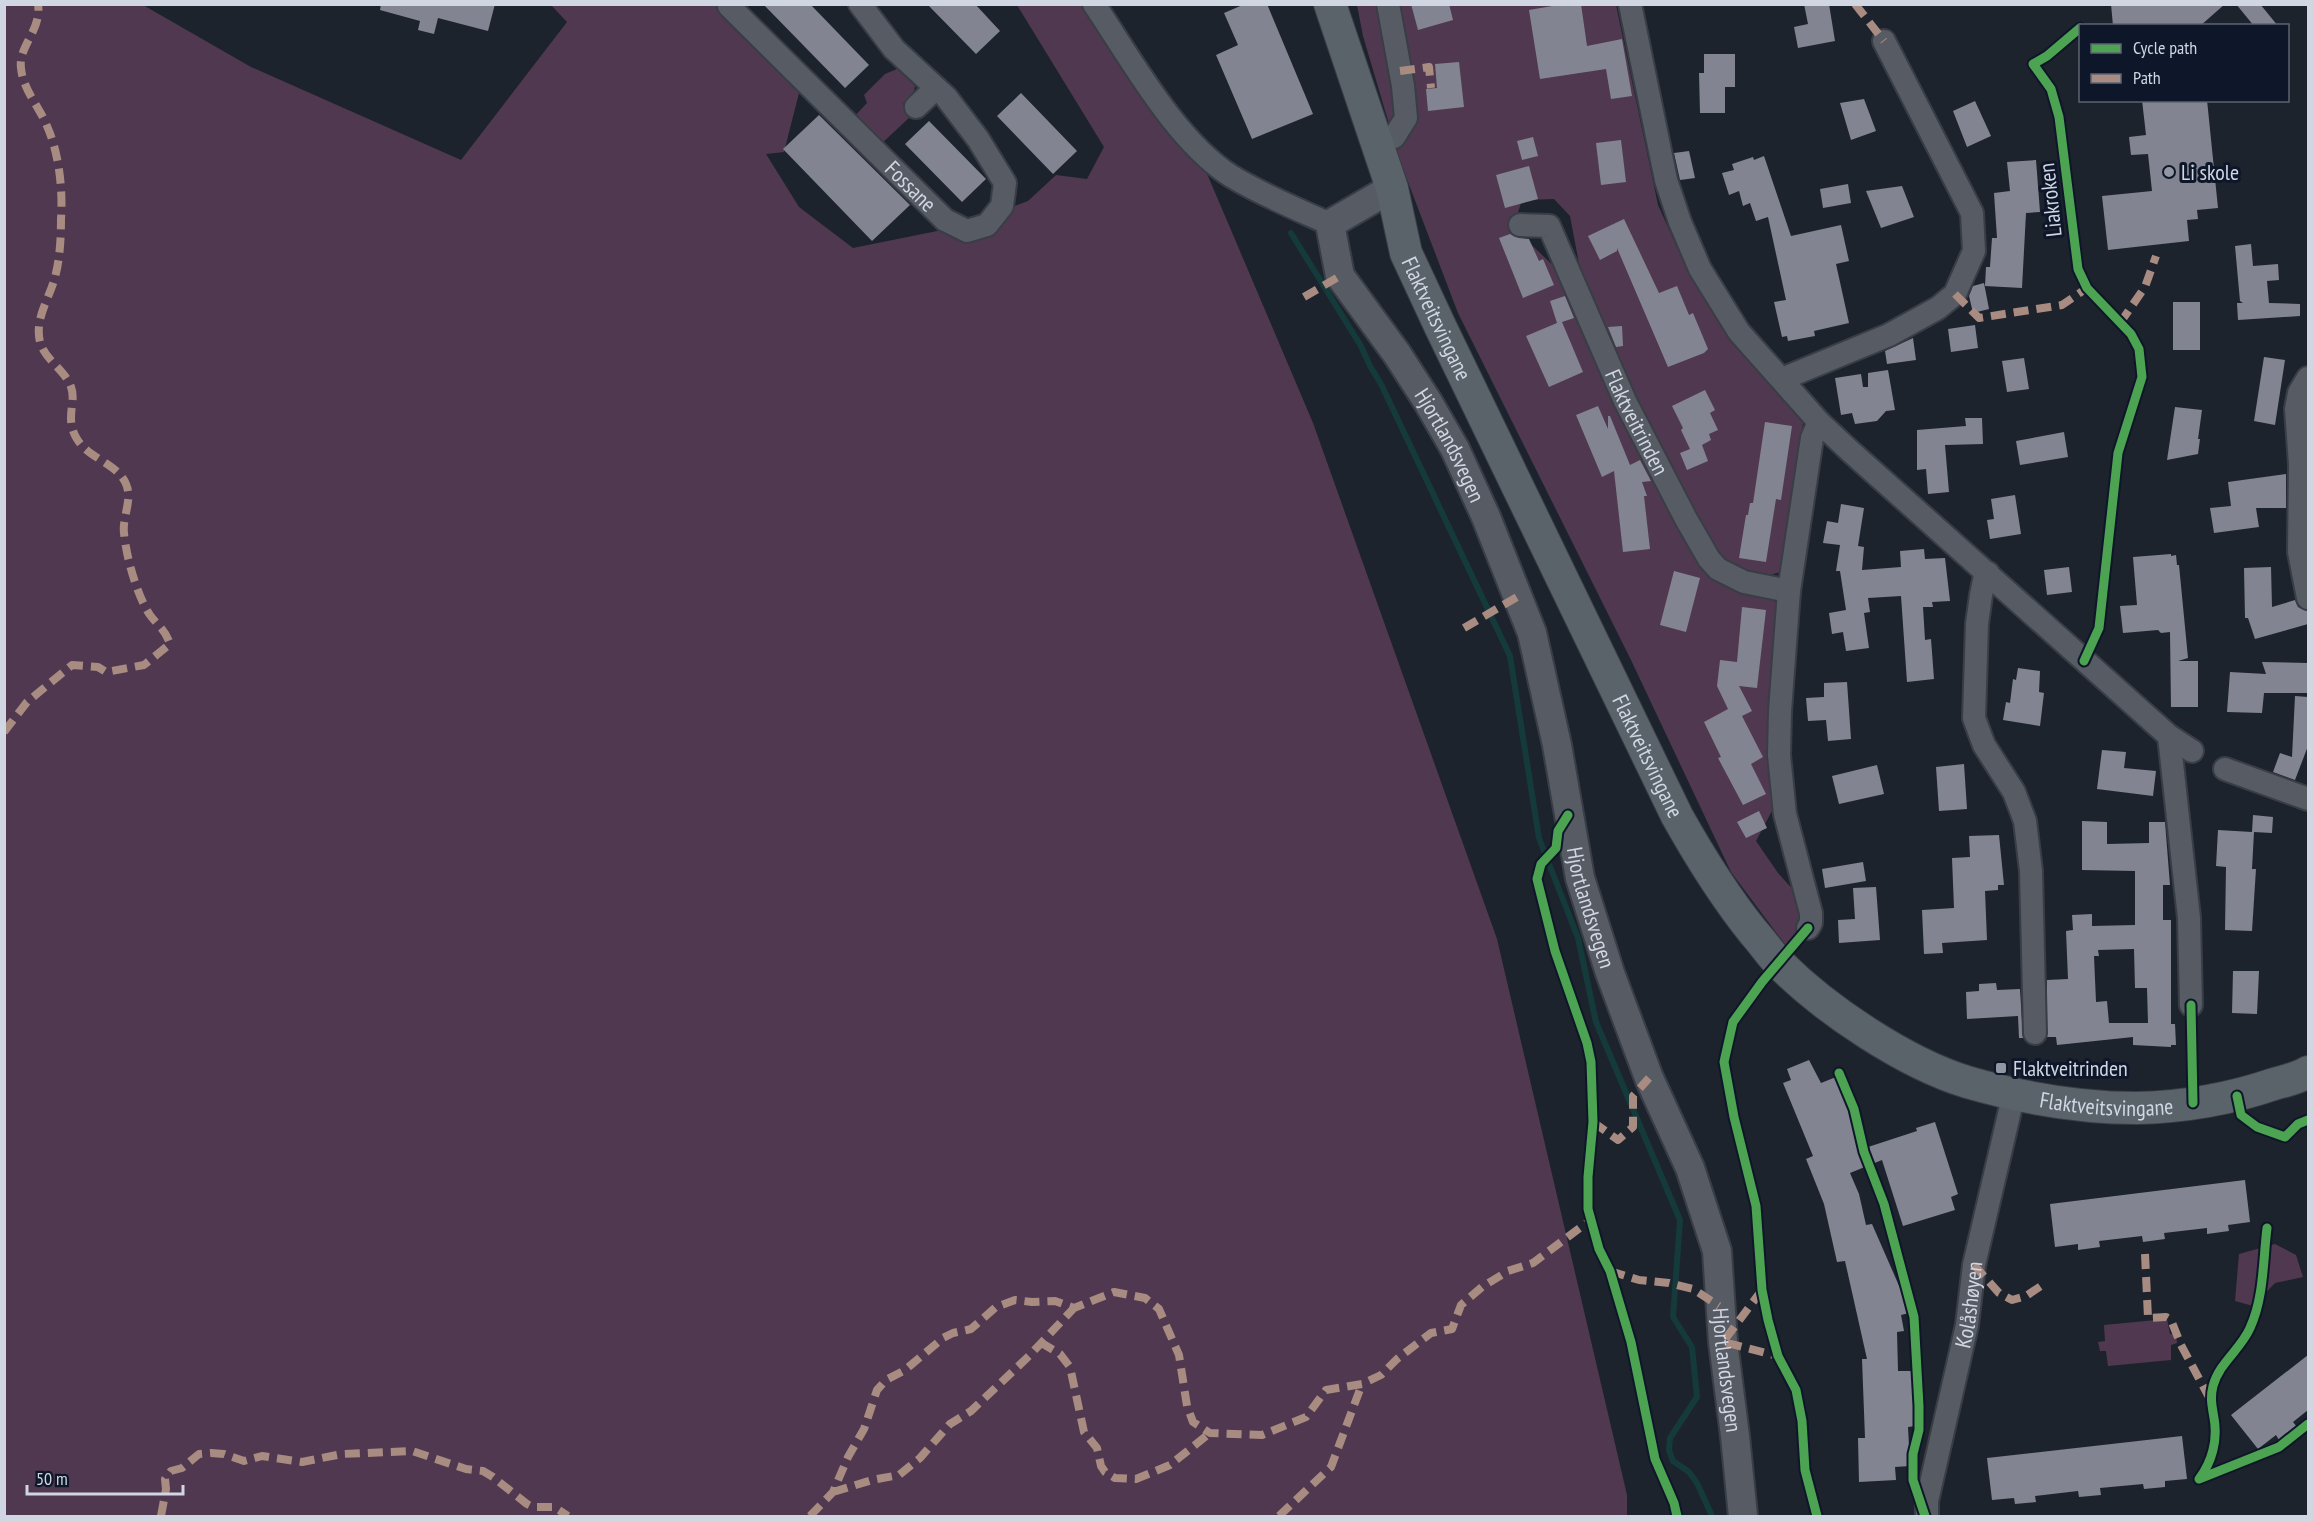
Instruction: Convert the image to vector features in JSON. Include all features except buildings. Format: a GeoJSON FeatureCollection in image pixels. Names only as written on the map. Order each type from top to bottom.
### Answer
{"type":"FeatureCollection","features":[{"type":"Feature","properties":{"kind":"main road","name":"Flaktveitsvingane"},"geometry":{"type":"LineString","coordinates":[[1330,4],[1392,188],[1406,253],[1677,816],[1704,865],[1779,963],[1811,991],[1863,1030],[1915,1060],[1965,1082],[2014,1094],[2092,1106],[2155,1107],[2237,1096],[2308,1072]]}},
{"type":"Feature","properties":{"kind":"street","name":"Fossane"},"geometry":{"type":"LineString","coordinates":[[729,6],[945,220],[967,231],[987,225],[1002,206],[1005,183],[978,139],[946,97],[894,50],[860,4]]}},
{"type":"Feature","properties":{"kind":"street"},"geometry":{"type":"LineString","coordinates":[[1094,4],[1158,99],[1194,146],[1229,175],[1330,224],[1392,188]]}},
{"type":"Feature","properties":{"kind":"street"},"geometry":{"type":"LineString","coordinates":[[1388,4],[1403,86],[1406,118],[1394,137]]}},
{"type":"Feature","properties":{"kind":"street"},"geometry":{"type":"LineString","coordinates":[[1630,4],[1666,180],[1680,222],[1700,269],[1739,332],[1819,422],[2169,736],[2192,751]]}},
{"type":"Feature","properties":{"kind":"street"},"geometry":{"type":"LineString","coordinates":[[1782,379],[1889,335],[1938,308],[1955,294],[1974,251],[1972,213],[1884,41]]}},
{"type":"Feature","properties":{"kind":"street"},"geometry":{"type":"LineString","coordinates":[[916,107],[936,88]]}},
{"type":"Feature","properties":{"kind":"street","name":"Hjortlandsvegen"},"geometry":{"type":"LineString","coordinates":[[1330,224],[1340,276],[1397,354],[1455,449],[1486,517],[1532,633],[1557,746],[1580,878],[1610,973],[1649,1078],[1690,1168],[1717,1251],[1720,1318],[1743,1516]]}},
{"type":"Feature","properties":{"kind":"street","name":"Flaktveitrinden"},"geometry":{"type":"LineString","coordinates":[[1520,225],[1549,226],[1629,408],[1709,559],[1718,569],[1744,582],[1789,591]]}},
{"type":"Feature","properties":{"kind":"street"},"geometry":{"type":"LineString","coordinates":[[2308,378],[2299,393],[2296,409],[2300,464],[2299,552],[2308,598]]}},
{"type":"Feature","properties":{"kind":"street"},"geometry":{"type":"LineString","coordinates":[[1808,928],[1811,923],[1811,913],[1790,835],[1781,790],[1780,711],[1789,591],[1812,438],[1819,422]]}},
{"type":"Feature","properties":{"kind":"street"},"geometry":{"type":"LineString","coordinates":[[1988,573],[1984,580],[1977,624],[1974,718],[1984,745],[2014,792],[2025,821],[2031,871],[2035,1034]]}},
{"type":"Feature","properties":{"kind":"street"},"geometry":{"type":"LineString","coordinates":[[2169,736],[2189,918],[2191,1005]]}},
{"type":"Feature","properties":{"kind":"street"},"geometry":{"type":"LineString","coordinates":[[2225,769],[2308,799]]}},
{"type":"Feature","properties":{"kind":"street","name":"Kolåshøyen"},"geometry":{"type":"LineString","coordinates":[[1927,1516],[1927,1501],[1966,1325],[1974,1265],[2014,1094]]}},
{"type":"Feature","properties":{"kind":"shaded area"},"geometry":{"type":"Polygon","coordinates":[[[5,5],[143,5],[251,67],[461,160],[567,22],[551,5],[722,5],[800,89],[784,152],[766,154],[799,207],[853,248],[962,226],[1028,201],[1056,175],[1087,179],[1104,147],[1017,5],[1109,5],[1143,81],[1208,176],[1313,423],[1497,939],[1627,1495],[1627,1516],[5,1516],[5,5]]]}},
{"type":"Feature","properties":{"kind":"shaded area"},"geometry":{"type":"Polygon","coordinates":[[[1357,5],[1616,5],[1658,205],[1686,267],[1733,336],[1803,423],[1783,571],[1757,579],[1721,565],[1702,539],[1585,295],[1570,216],[1554,199],[1522,200],[1513,227],[1564,276],[1700,562],[1755,594],[1776,602],[1772,702],[1774,807],[1756,841],[1778,873],[1796,893],[1803,923],[1787,947],[1731,872],[1631,660],[1458,313],[1400,161],[1363,36],[1357,5]]]}},
{"type":"Feature","properties":{"kind":"shaded area"},"geometry":{"type":"Polygon","coordinates":[[[897,69],[915,86],[914,91],[903,104],[911,116],[879,146],[852,119],[867,103],[864,95],[885,74],[897,69]]]}},
{"type":"Feature","properties":{"kind":"shaded area"},"geometry":{"type":"Polygon","coordinates":[[[2275,1244],[2296,1255],[2303,1277],[2275,1283],[2253,1306],[2235,1301],[2239,1254],[2275,1244]]]}},
{"type":"Feature","properties":{"kind":"shaded area"},"geometry":{"type":"Polygon","coordinates":[[[2167,1319],[2170,1334],[2176,1334],[2177,1343],[2171,1345],[2171,1360],[2108,1366],[2106,1351],[2100,1351],[2098,1342],[2105,1341],[2104,1325],[2167,1319]]]}},
{"type":"Feature","properties":{"kind":"waterway"},"geometry":{"type":"LineString","coordinates":[[1291,233],[1361,346],[1381,384],[1510,656],[1539,838],[1578,938],[1596,1022],[1680,1220],[1673,1317],[1692,1347],[1697,1397],[1670,1438],[1669,1450],[1673,1461],[1689,1472],[1697,1483],[1712,1516]]}},
{"type":"Feature","properties":{"kind":"marked path"},"geometry":{"type":"LineString","coordinates":[[4,732],[27,702],[72,665],[98,667],[106,672],[144,665],[170,644],[164,631],[145,607],[130,564],[124,533],[128,502],[126,484],[116,471],[88,452],[77,439],[71,424],[73,398],[71,387],[46,354],[40,342],[39,324],[54,282],[58,260],[61,184],[55,148],[44,119],[22,76],[21,60],[37,22],[38,4]]}},
{"type":"Feature","properties":{"kind":"marked path"},"geometry":{"type":"LineString","coordinates":[[1855,4],[1884,41]]}},
{"type":"Feature","properties":{"kind":"marked path"},"geometry":{"type":"LineString","coordinates":[[1400,71],[1429,67],[1431,88]]}},
{"type":"Feature","properties":{"kind":"marked path"},"geometry":{"type":"LineString","coordinates":[[2120,323],[2145,287],[2156,256]]}},
{"type":"Feature","properties":{"kind":"marked path"},"geometry":{"type":"LineString","coordinates":[[1304,297],[1340,276]]}},
{"type":"Feature","properties":{"kind":"marked path"},"geometry":{"type":"LineString","coordinates":[[1955,294],[1979,318],[2062,305],[2087,288]]}},
{"type":"Feature","properties":{"kind":"marked path"},"geometry":{"type":"LineString","coordinates":[[1464,628],[1517,597]]}},
{"type":"Feature","properties":{"kind":"marked path"},"geometry":{"type":"LineString","coordinates":[[1593,1122],[1618,1140],[1633,1127],[1633,1096],[1649,1078]]}},
{"type":"Feature","properties":{"kind":"marked path"},"geometry":{"type":"LineString","coordinates":[[810,1516],[833,1492],[848,1457],[864,1429],[877,1390],[886,1380],[905,1370],[943,1338],[971,1329],[996,1307],[1015,1300],[1055,1301],[1074,1308],[1114,1292],[1145,1298],[1159,1309],[1179,1355],[1187,1406],[1193,1422],[1210,1433],[1262,1435],[1306,1417],[1326,1390],[1362,1384],[1381,1375],[1397,1359],[1431,1333],[1452,1329],[1461,1305],[1482,1287],[1508,1271],[1533,1263],[1589,1221],[1589,1215]]}},
{"type":"Feature","properties":{"kind":"marked path"},"geometry":{"type":"LineString","coordinates":[[2145,1254],[2148,1318],[2166,1317],[2171,1320],[2181,1345],[2210,1399]]}},
{"type":"Feature","properties":{"kind":"marked path"},"geometry":{"type":"LineString","coordinates":[[1974,1265],[1999,1293],[2012,1300],[2026,1296],[2041,1286]]}},
{"type":"Feature","properties":{"kind":"marked path"},"geometry":{"type":"LineString","coordinates":[[1610,1271],[1639,1280],[1669,1283],[1693,1289],[1719,1306]]}},
{"type":"Feature","properties":{"kind":"marked path"},"geometry":{"type":"LineString","coordinates":[[1762,1290],[1723,1342],[1778,1356]]}},
{"type":"Feature","properties":{"kind":"marked path"},"geometry":{"type":"LineString","coordinates":[[833,1492],[872,1480],[899,1475],[920,1458],[950,1424],[971,1411],[1029,1356],[1074,1308]]}},
{"type":"Feature","properties":{"kind":"marked path"},"geometry":{"type":"LineString","coordinates":[[1040,1342],[1060,1354],[1070,1367],[1084,1432],[1097,1448],[1101,1466],[1105,1472],[1115,1478],[1136,1479],[1170,1465],[1210,1433]]}},
{"type":"Feature","properties":{"kind":"marked path"},"geometry":{"type":"LineString","coordinates":[[1279,1516],[1331,1467],[1362,1384]]}},
{"type":"Feature","properties":{"kind":"marked path"},"geometry":{"type":"LineString","coordinates":[[161,1516],[166,1489],[165,1479],[171,1471],[182,1468],[199,1454],[224,1454],[244,1461],[262,1456],[302,1462],[342,1454],[412,1451],[466,1469],[483,1471],[527,1504],[533,1507],[554,1507],[568,1516]]}},
{"type":"Feature","properties":{"kind":"cycle path","name":"Liakroken"},"geometry":{"type":"LineString","coordinates":[[2079,29],[2047,56],[2033,64],[2051,89],[2059,117],[2078,269],[2087,288],[2131,334],[2139,349],[2142,377],[2118,453],[2099,628],[2084,661]]}},
{"type":"Feature","properties":{"kind":"cycle path"},"geometry":{"type":"LineString","coordinates":[[1568,815],[1558,831],[1556,848],[1541,864],[1537,879],[1555,951],[1587,1043],[1591,1062],[1593,1122],[1588,1177],[1588,1209],[1599,1249],[1610,1271],[1631,1342],[1655,1459],[1674,1503],[1677,1516]]}},
{"type":"Feature","properties":{"kind":"cycle path"},"geometry":{"type":"LineString","coordinates":[[1808,928],[1762,982],[1733,1022],[1724,1062],[1734,1117],[1756,1206],[1762,1290],[1768,1320],[1778,1356],[1796,1390],[1802,1421],[1805,1470],[1817,1516]]}},
{"type":"Feature","properties":{"kind":"cycle path"},"geometry":{"type":"LineString","coordinates":[[2191,1005],[2193,1103]]}},
{"type":"Feature","properties":{"kind":"cycle path"},"geometry":{"type":"LineString","coordinates":[[1839,1073],[1854,1109],[1864,1152],[1884,1204],[1914,1317],[1919,1430],[1913,1454],[1913,1480],[1925,1516]]}},
{"type":"Feature","properties":{"kind":"cycle path"},"geometry":{"type":"LineString","coordinates":[[2237,1096],[2241,1115],[2257,1127],[2285,1137],[2298,1124],[2308,1120]]}},
{"type":"Feature","properties":{"kind":"cycle path"},"geometry":{"type":"LineString","coordinates":[[2199,1479],[2211,1458],[2214,1442],[2215,1426],[2211,1398],[2213,1386],[2220,1370],[2246,1336],[2255,1316],[2262,1279],[2267,1228]]}},
{"type":"Feature","properties":{"kind":"cycle path"},"geometry":{"type":"LineString","coordinates":[[2199,1479],[2279,1447],[2308,1424]]}},
{"type":"Feature","properties":{"kind":"place","name":"Li skole"},"geometry":{"type":"Point","coordinates":[2169,172]}},
{"type":"Feature","properties":{"kind":"place","name":"Flaktveitrinden"},"geometry":{"type":"Point","coordinates":[2001,1068]}}]}
